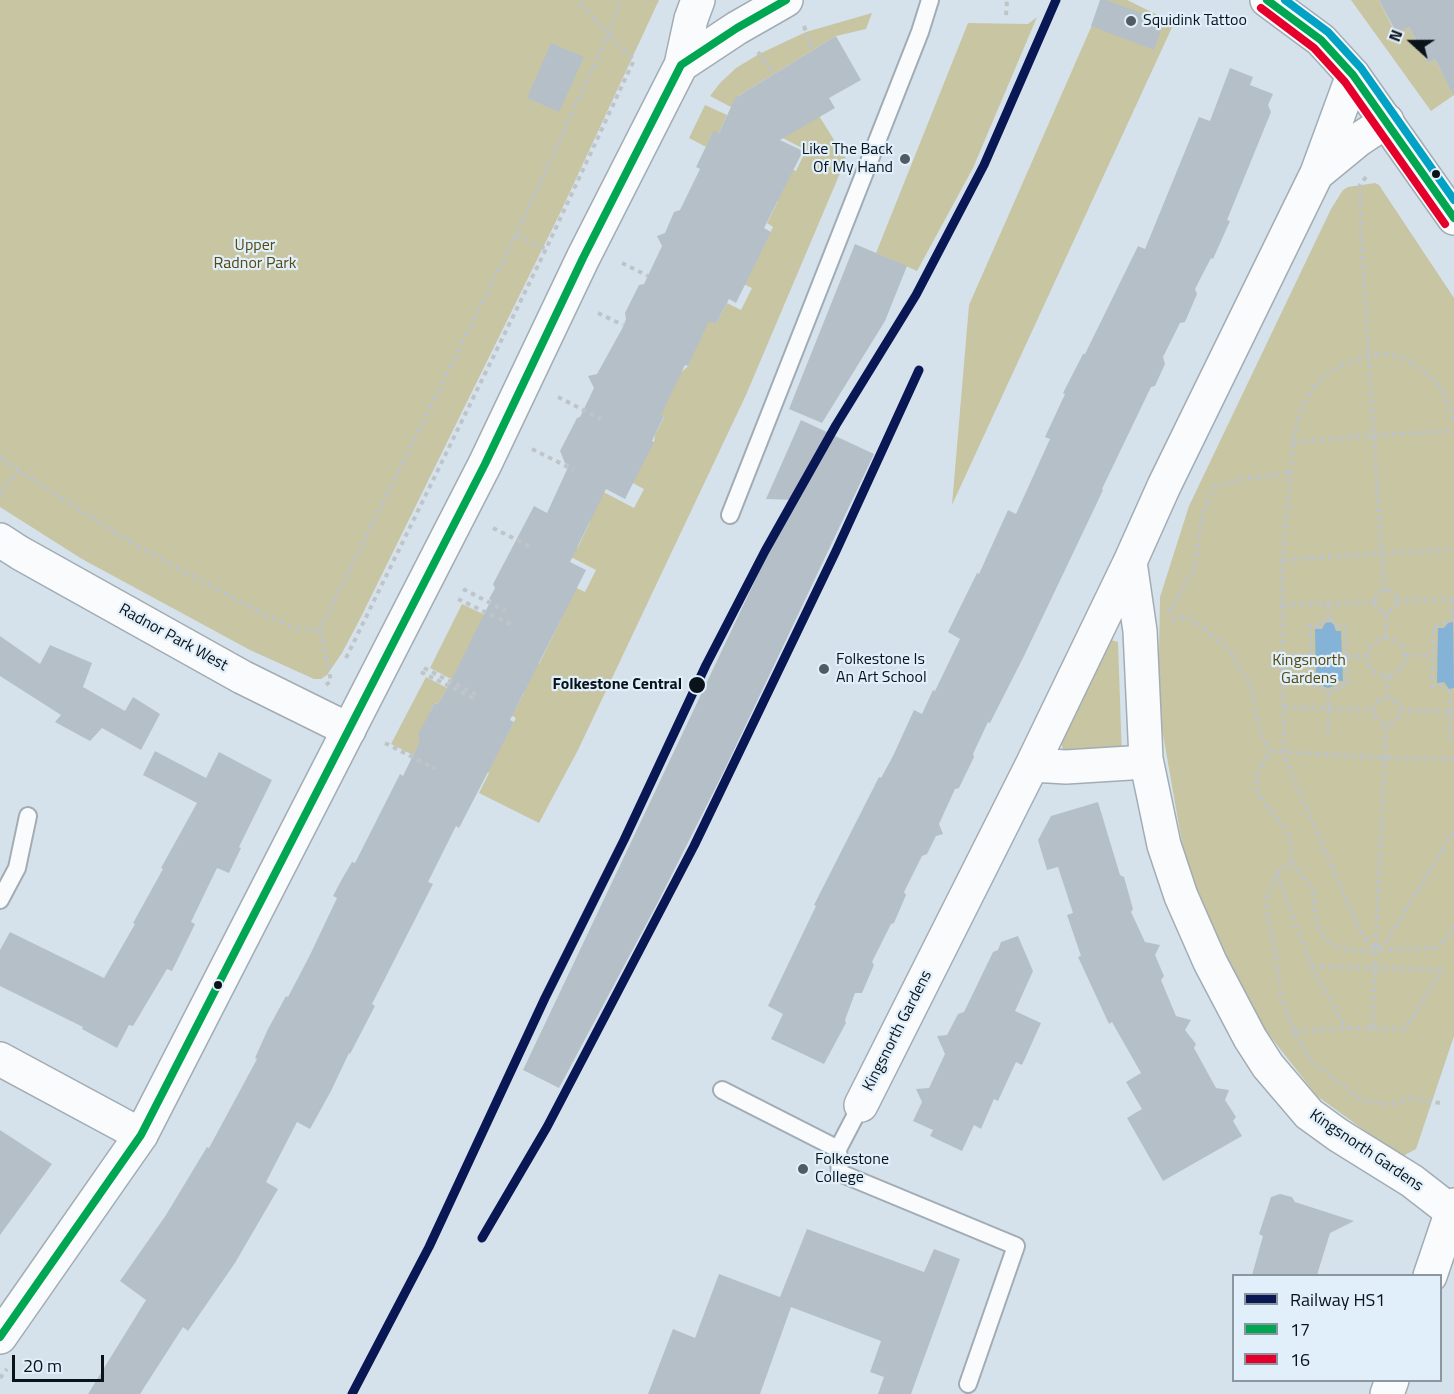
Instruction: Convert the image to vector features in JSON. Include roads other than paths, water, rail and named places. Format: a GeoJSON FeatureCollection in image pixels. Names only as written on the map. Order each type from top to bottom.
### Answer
{"type":"FeatureCollection","features":[{"type":"Feature","properties":{"kind":"main road"},"geometry":{"type":"LineString","coordinates":[[0,1337],[141,1135],[485,464],[583,258],[681,64],[691,19],[698,0]]}},
{"type":"Feature","properties":{"kind":"main road"},"geometry":{"type":"LineString","coordinates":[[1270,1],[1321,40],[1353,75],[1454,218]]}},
{"type":"Feature","properties":{"kind":"main road"},"geometry":{"type":"LineString","coordinates":[[681,64],[737,28],[795,13]]}},
{"type":"Feature","properties":{"kind":"main road","name":"Kingsnorth Gardens"},"geometry":{"type":"LineString","coordinates":[[861,1105],[1032,765],[1164,486],[1317,173],[1353,75]]}},
{"type":"Feature","properties":{"kind":"main road","name":"Kingsnorth Gardens"},"geometry":{"type":"LineString","coordinates":[[1317,173],[1358,140],[1387,121]]}},
{"type":"Feature","properties":{"kind":"main road","name":"Radnor Park West"},"geometry":{"type":"LineString","coordinates":[[0,540],[242,677],[321,700],[349,730]]}},
{"type":"Feature","properties":{"kind":"main road","name":"Kingsnorth Gardens"},"geometry":{"type":"LineString","coordinates":[[1130,562],[1140,631],[1146,759],[1164,845],[1181,896],[1210,962],[1250,1038],[1268,1066],[1309,1114],[1453,1208]]}},
{"type":"Feature","properties":{"kind":"main road"},"geometry":{"type":"LineString","coordinates":[[1032,765],[1066,767],[1130,764],[1146,759]]}},
{"type":"Feature","properties":{"kind":"main road"},"geometry":{"type":"LineString","coordinates":[[0,1059],[141,1135]]}},
{"type":"Feature","properties":{"kind":"main road"},"geometry":{"type":"LineString","coordinates":[[1430,1274],[1453,1208]]}},
{"type":"Feature","properties":{"kind":"lane"},"geometry":{"type":"LineString","coordinates":[[730,515],[920,32],[930,0]]}},
{"type":"Feature","properties":{"kind":"lane"},"geometry":{"type":"LineString","coordinates":[[0,900],[17,868],[28,816]]}},
{"type":"Feature","properties":{"kind":"lane"},"geometry":{"type":"LineString","coordinates":[[722,1090],[838,1149]]}},
{"type":"Feature","properties":{"kind":"lane"},"geometry":{"type":"LineString","coordinates":[[861,1105],[838,1149],[840,1173],[1016,1246],[968,1384]]}},
{"type":"Feature","properties":{"kind":"water"},"geometry":{"type":"Polygon","coordinates":[[[1331,622],[1336,631],[1341,631],[1343,681],[1334,681],[1334,686],[1328,688],[1323,686],[1322,680],[1316,680],[1315,629],[1322,629],[1325,623],[1331,622]]]}},
{"type":"Feature","properties":{"kind":"water"},"geometry":{"type":"Polygon","coordinates":[[[1453,622],[1454,688],[1449,689],[1444,682],[1437,683],[1438,628],[1444,628],[1448,623],[1453,622]]]}},
{"type":"Feature","properties":{"kind":"rail line","name":"HS1"},"geometry":{"type":"LineString","coordinates":[[352,1394],[429,1247],[545,998],[624,840],[706,665],[765,551],[836,425],[916,295],[984,165],[1056,0]]}},
{"type":"Feature","properties":{"kind":"rail line","name":"HS1"},"geometry":{"type":"LineString","coordinates":[[482,1238],[547,1127],[694,846],[836,551],[919,370]]}},
{"type":"Feature","properties":{"kind":"place","name":"Squidink Tattoo"},"geometry":{"type":"Point","coordinates":[1131,21]}},
{"type":"Feature","properties":{"kind":"place","name":"Like The Back Of My Hand"},"geometry":{"type":"Point","coordinates":[905,159]}},
{"type":"Feature","properties":{"kind":"place","name":"Folkestone Is An Art School"},"geometry":{"type":"Point","coordinates":[824,669]}},
{"type":"Feature","properties":{"kind":"place","name":"Folkestone Central"},"geometry":{"type":"Point","coordinates":[697,685]}},
{"type":"Feature","properties":{"kind":"place","name":"Folkestone College"},"geometry":{"type":"Point","coordinates":[803,1169]}},
{"type":"Feature","properties":{"kind":"park label","name":"Upper Radnor Park"},"geometry":{"type":"Point","coordinates":[255,255]}}]}
